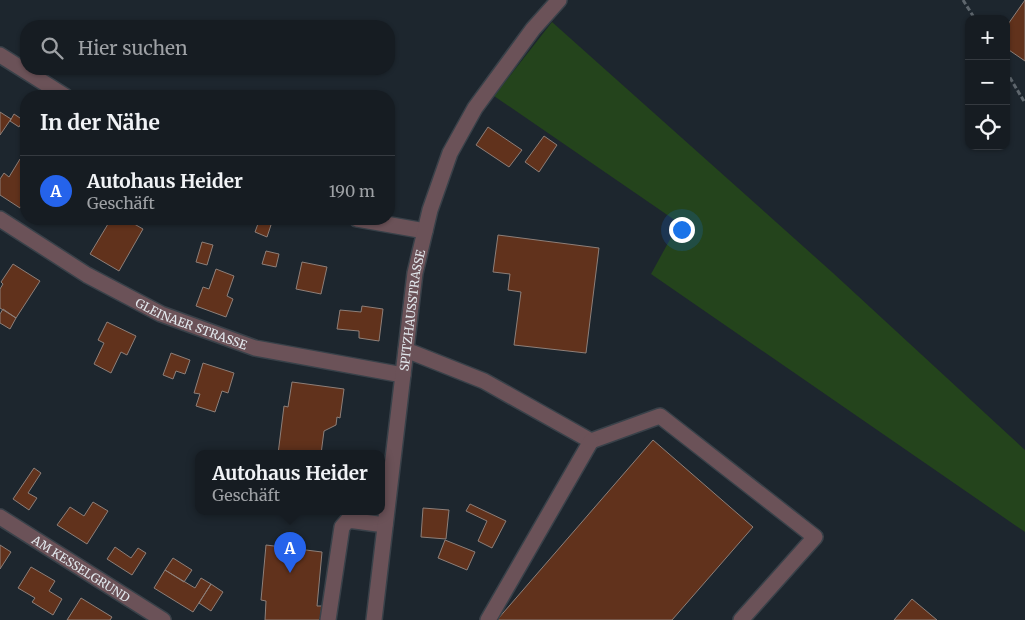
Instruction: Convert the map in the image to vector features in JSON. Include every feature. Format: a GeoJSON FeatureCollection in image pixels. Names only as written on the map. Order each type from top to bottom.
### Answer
{"type":"FeatureCollection","features":[{"type":"Feature","properties":{"kind":"street","name":"SPITZHAUSSTRASSE"},"geometry":{"type":"LineString","coordinates":[[374,620],[415,273],[430,210],[450,153],[475,108],[532,29],[559,0]]}},
{"type":"Feature","properties":{"kind":"street"},"geometry":{"type":"LineString","coordinates":[[0,55],[20,68]]}},
{"type":"Feature","properties":{"kind":"street"},"geometry":{"type":"LineString","coordinates":[[32,75],[55,90]]}},
{"type":"Feature","properties":{"kind":"street","name":"GLEINAER STRASSE"},"geometry":{"type":"LineString","coordinates":[[0,219],[88,275],[161,314],[255,348],[403,375]]}},
{"type":"Feature","properties":{"kind":"street"},"geometry":{"type":"LineString","coordinates":[[391,225],[425,231]]}},
{"type":"Feature","properties":{"kind":"street"},"geometry":{"type":"LineString","coordinates":[[406,350],[484,381],[591,441]]}},
{"type":"Feature","properties":{"kind":"street"},"geometry":{"type":"LineString","coordinates":[[488,620],[591,441],[660,416],[815,537],[741,620]]}},
{"type":"Feature","properties":{"kind":"street","name":"AM KESSELGRUND"},"geometry":{"type":"LineString","coordinates":[[0,517],[163,620]]}},
{"type":"Feature","properties":{"kind":"street"},"geometry":{"type":"LineString","coordinates":[[328,620],[342,527],[348,520],[385,524]]}},
{"type":"Feature","properties":{"kind":"path"},"geometry":{"type":"LineString","coordinates":[[963,0],[972,15]]}},
{"type":"Feature","properties":{"kind":"path"},"geometry":{"type":"LineString","coordinates":[[1010,78],[1025,103]]}},
{"type":"Feature","properties":{"kind":"green space"},"geometry":{"type":"Polygon","coordinates":[[[552,22],[833,273],[1025,450],[1025,532],[651,274],[679,223],[494,96],[552,22]]]}},
{"type":"Feature","properties":{"kind":"building"},"geometry":{"type":"Polygon","coordinates":[[[1025,0],[1025,61],[1010,51],[1010,21],[1025,0]]]}},
{"type":"Feature","properties":{"kind":"building"},"geometry":{"type":"Polygon","coordinates":[[[0,112],[11,119],[0,135],[0,112]]]}},
{"type":"Feature","properties":{"kind":"building"},"geometry":{"type":"Polygon","coordinates":[[[14,114],[20,118],[20,125],[19,127],[10,121],[14,114]]]}},
{"type":"Feature","properties":{"kind":"building"},"geometry":{"type":"Polygon","coordinates":[[[488,127],[522,150],[509,167],[476,145],[488,127]]]}},
{"type":"Feature","properties":{"kind":"building"},"geometry":{"type":"Polygon","coordinates":[[[544,136],[557,145],[539,172],[525,162],[544,136]]]}},
{"type":"Feature","properties":{"kind":"building"},"geometry":{"type":"Polygon","coordinates":[[[20,159],[20,208],[0,195],[0,179],[4,173],[9,177],[20,159]]]}},
{"type":"Feature","properties":{"kind":"building"},"geometry":{"type":"Polygon","coordinates":[[[107,225],[136,225],[143,229],[119,271],[90,254],[107,225]]]}},
{"type":"Feature","properties":{"kind":"building"},"geometry":{"type":"Polygon","coordinates":[[[258,225],[271,225],[267,237],[255,232],[258,225]]]}},
{"type":"Feature","properties":{"kind":"building"},"geometry":{"type":"Polygon","coordinates":[[[498,235],[599,248],[586,353],[514,345],[521,292],[508,290],[510,274],[493,272],[498,235]]]}},
{"type":"Feature","properties":{"kind":"building"},"geometry":{"type":"Polygon","coordinates":[[[202,242],[213,245],[207,265],[196,262],[202,242]]]}},
{"type":"Feature","properties":{"kind":"building"},"geometry":{"type":"Polygon","coordinates":[[[266,251],[279,254],[276,267],[262,264],[266,251]]]}},
{"type":"Feature","properties":{"kind":"building"},"geometry":{"type":"Polygon","coordinates":[[[302,262],[327,267],[321,294],[296,289],[302,262]]]}},
{"type":"Feature","properties":{"kind":"building"},"geometry":{"type":"Polygon","coordinates":[[[13,264],[40,281],[16,318],[0,308],[0,289],[3,284],[1,282],[13,264]]]}},
{"type":"Feature","properties":{"kind":"building"},"geometry":{"type":"Polygon","coordinates":[[[216,269],[234,276],[227,296],[233,299],[226,317],[196,306],[203,287],[209,289],[216,269]]]}},
{"type":"Feature","properties":{"kind":"building"},"geometry":{"type":"Polygon","coordinates":[[[362,306],[383,309],[379,341],[359,338],[359,331],[337,329],[340,310],[361,312],[362,306]]]}},
{"type":"Feature","properties":{"kind":"building"},"geometry":{"type":"Polygon","coordinates":[[[3,309],[16,318],[10,329],[0,323],[0,314],[3,309]]]}},
{"type":"Feature","properties":{"kind":"building"},"geometry":{"type":"Polygon","coordinates":[[[107,322],[136,336],[127,355],[121,352],[111,373],[94,364],[104,343],[98,340],[107,322]]]}},
{"type":"Feature","properties":{"kind":"building"},"geometry":{"type":"Polygon","coordinates":[[[171,353],[190,360],[185,374],[176,371],[173,379],[163,375],[171,353]]]}},
{"type":"Feature","properties":{"kind":"building"},"geometry":{"type":"Polygon","coordinates":[[[203,363],[234,373],[228,393],[222,391],[215,412],[196,406],[200,394],[194,393],[203,363]]]}},
{"type":"Feature","properties":{"kind":"building"},"geometry":{"type":"Polygon","coordinates":[[[292,382],[344,389],[340,418],[337,417],[336,425],[324,431],[322,450],[278,450],[284,406],[288,407],[292,382]]]}},
{"type":"Feature","properties":{"kind":"building"},"geometry":{"type":"Polygon","coordinates":[[[653,440],[753,527],[672,620],[497,620],[653,440]]]}},
{"type":"Feature","properties":{"kind":"building"},"geometry":{"type":"Polygon","coordinates":[[[34,468],[41,473],[28,493],[37,498],[29,510],[13,499],[34,468]]]}},
{"type":"Feature","properties":{"kind":"building"},"geometry":{"type":"Polygon","coordinates":[[[93,502],[108,511],[87,544],[57,525],[70,507],[84,516],[93,502]]]}},
{"type":"Feature","properties":{"kind":"building"},"geometry":{"type":"Polygon","coordinates":[[[470,504],[506,521],[492,548],[478,541],[487,521],[466,511],[470,504]]]}},
{"type":"Feature","properties":{"kind":"building"},"geometry":{"type":"Polygon","coordinates":[[[423,508],[449,510],[446,539],[421,537],[423,508]]]}},
{"type":"Feature","properties":{"kind":"building"},"geometry":{"type":"Polygon","coordinates":[[[445,540],[475,552],[467,570],[438,558],[445,540]]]}},
{"type":"Feature","properties":{"kind":"building"},"geometry":{"type":"Polygon","coordinates":[[[0,545],[11,552],[0,569],[0,545]]]}},
{"type":"Feature","properties":{"kind":"building"},"geometry":{"type":"Polygon","coordinates":[[[266,545],[322,552],[317,606],[322,606],[320,620],[265,620],[266,601],[261,600],[266,545]]]}},
{"type":"Feature","properties":{"kind":"building"},"geometry":{"type":"Polygon","coordinates":[[[115,547],[131,558],[138,548],[146,553],[132,575],[107,559],[115,547]]]}},
{"type":"Feature","properties":{"kind":"building"},"geometry":{"type":"Polygon","coordinates":[[[173,558],[192,570],[184,582],[165,570],[173,558]]]}},
{"type":"Feature","properties":{"kind":"building"},"geometry":{"type":"Polygon","coordinates":[[[31,567],[55,581],[49,591],[62,599],[53,615],[32,602],[35,598],[18,588],[31,567]]]}},
{"type":"Feature","properties":{"kind":"building"},"geometry":{"type":"Polygon","coordinates":[[[165,570],[195,588],[201,578],[211,584],[193,612],[154,588],[165,570]]]}},
{"type":"Feature","properties":{"kind":"building"},"geometry":{"type":"Polygon","coordinates":[[[211,584],[223,592],[211,611],[199,603],[211,584]]]}},
{"type":"Feature","properties":{"kind":"building"},"geometry":{"type":"Polygon","coordinates":[[[81,598],[112,617],[110,620],[67,620],[81,598]]]}},
{"type":"Feature","properties":{"kind":"building"},"geometry":{"type":"Polygon","coordinates":[[[912,599],[937,620],[894,620],[912,599]]]}},
{"type":"Feature","properties":{"kind":"place","name":"Autohaus Heider"},"geometry":{"type":"Point","coordinates":[290,573]}}]}
